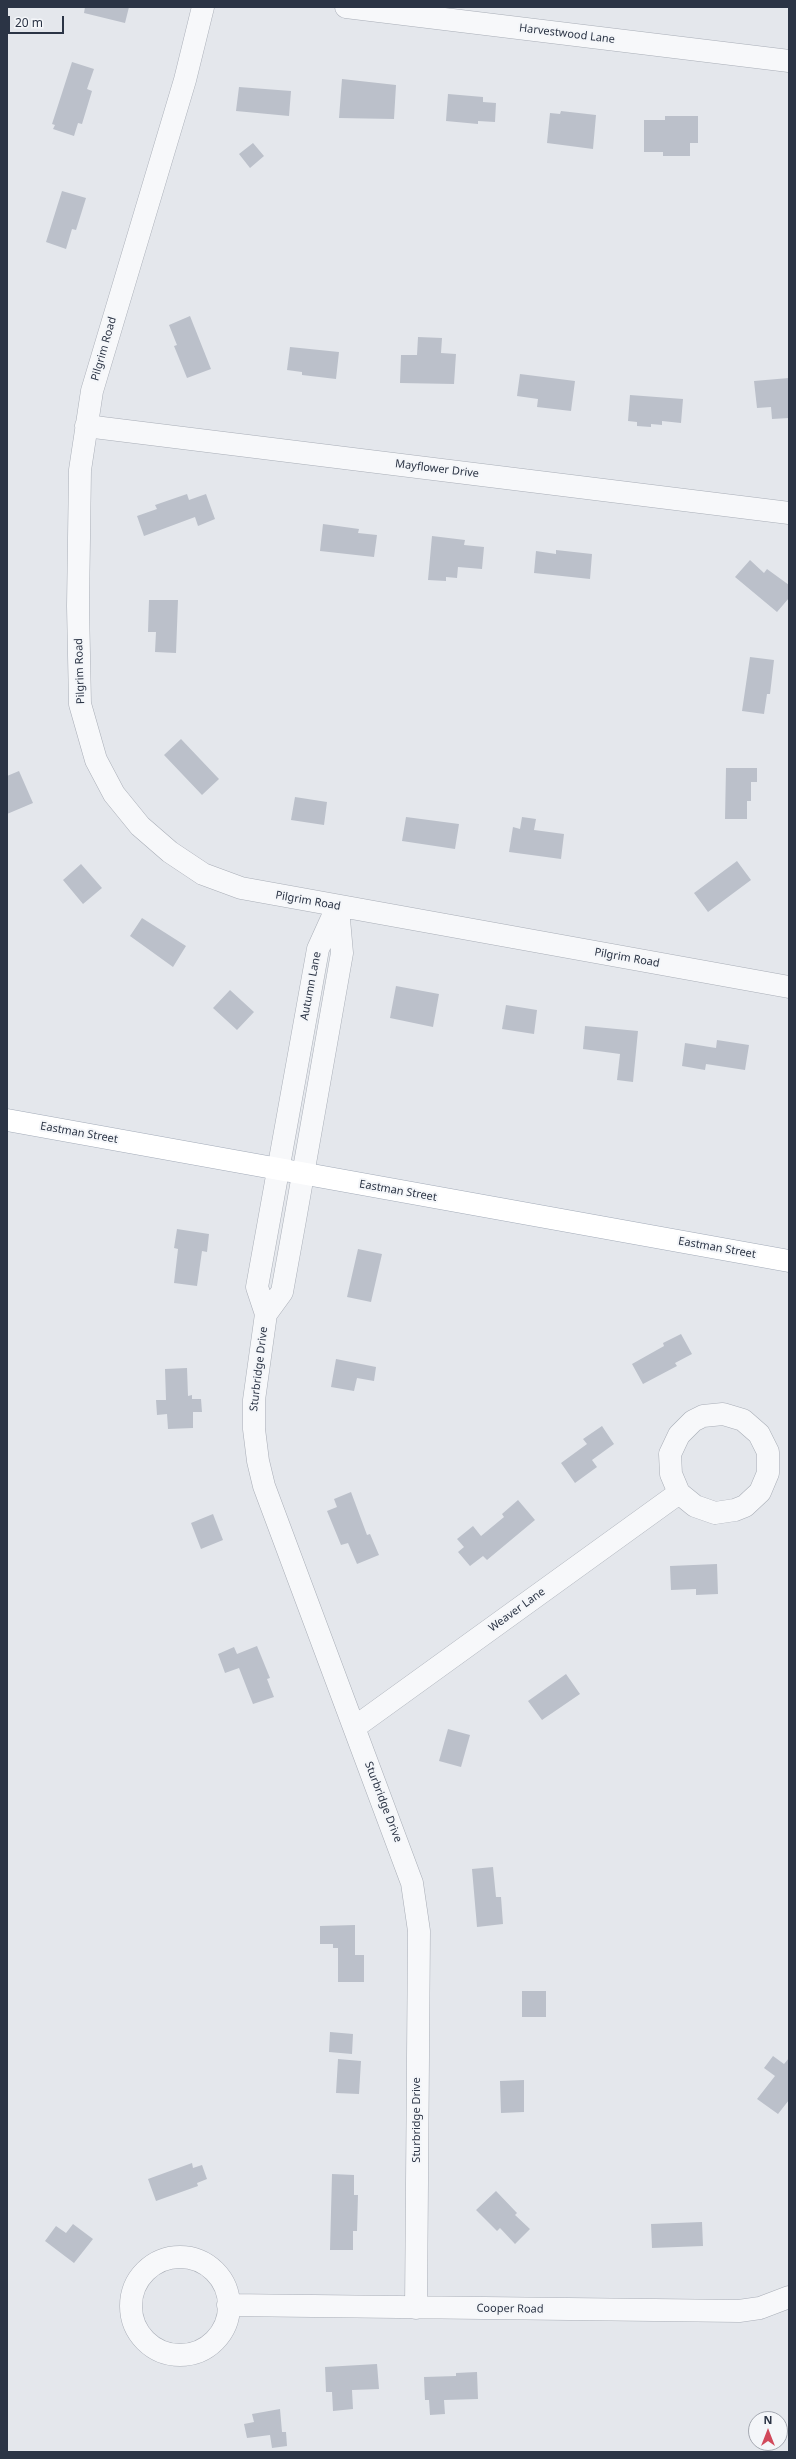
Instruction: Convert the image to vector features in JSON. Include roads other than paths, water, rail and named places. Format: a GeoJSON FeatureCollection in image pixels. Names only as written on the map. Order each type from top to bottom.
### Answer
{"type":"FeatureCollection","features":[{"type":"Feature","properties":{"kind":"main road","name":"Eastman Street"},"geometry":{"type":"LineString","coordinates":[[7,1120],[789,1261]]}},
{"type":"Feature","properties":{"kind":"street","name":"Pilgrim Road"},"geometry":{"type":"LineString","coordinates":[[203,7],[185,80],[102,355],[86,426],[80,470],[79,685],[88,735],[104,777],[125,811],[140,826],[170,852],[203,874],[222,882],[260,893],[789,987]]}},
{"type":"Feature","properties":{"kind":"street","name":"Harvestwood Lane"},"geometry":{"type":"LineString","coordinates":[[346,7],[789,61]]}},
{"type":"Feature","properties":{"kind":"street","name":"Mayflower Drive"},"geometry":{"type":"LineString","coordinates":[[86,426],[789,513]]}},
{"type":"Feature","properties":{"kind":"street","name":"Autumn Lane"},"geometry":{"type":"LineString","coordinates":[[277,1169],[318,949],[337,907]]}},
{"type":"Feature","properties":{"kind":"street"},"geometry":{"type":"LineString","coordinates":[[302,1174],[342,953],[337,907]]}},
{"type":"Feature","properties":{"kind":"street","name":"Sturbridge Drive"},"geometry":{"type":"LineString","coordinates":[[277,1169],[257,1287],[266,1314],[254,1400],[254,1429],[258,1461],[264,1486],[403,1855],[412,1883],[417,1912],[419,1939],[416,2308]]}},
{"type":"Feature","properties":{"kind":"street","name":"Sturbridge Drive"},"geometry":{"type":"LineString","coordinates":[[266,1314],[282,1292],[302,1174]]}},
{"type":"Feature","properties":{"kind":"street"},"geometry":{"type":"LineString","coordinates":[[724,1414],[743,1420],[759,1434],[768,1452],[768,1473],[760,1492],[745,1506],[735,1510],[715,1513],[695,1506],[679,1493],[671,1474],[670,1454],[678,1435],[693,1421],[703,1416],[724,1414]]}},
{"type":"Feature","properties":{"kind":"street","name":"Weaver Lane"},"geometry":{"type":"LineString","coordinates":[[355,1727],[679,1493]]}},
{"type":"Feature","properties":{"kind":"street"},"geometry":{"type":"LineString","coordinates":[[181,2258],[201,2263],[210,2268],[224,2285],[228,2305],[225,2324],[214,2341],[198,2351],[179,2355],[160,2351],[144,2340],[134,2323],[131,2303],[137,2283],[143,2274],[160,2262],[181,2258]]}},
{"type":"Feature","properties":{"kind":"street","name":"Cooper Road"},"geometry":{"type":"LineString","coordinates":[[228,2305],[739,2311],[760,2308],[789,2297]]}}]}
